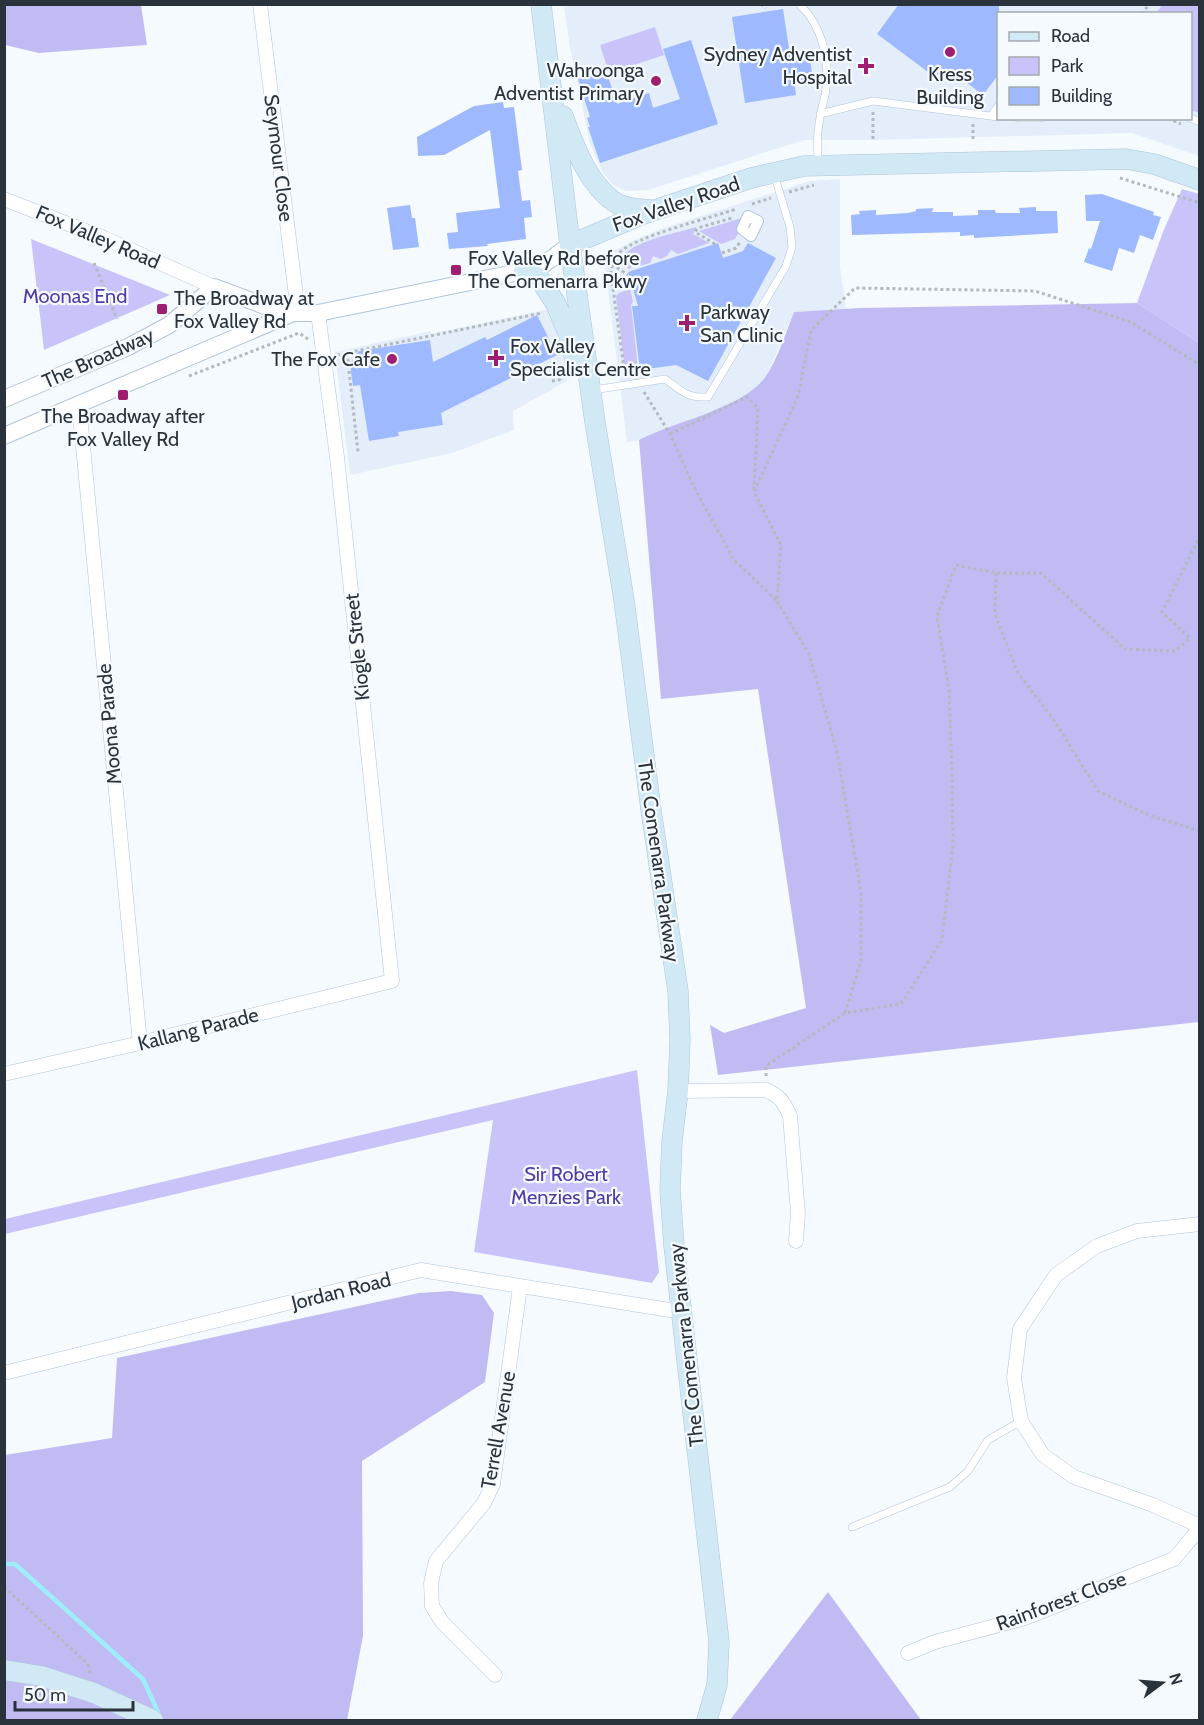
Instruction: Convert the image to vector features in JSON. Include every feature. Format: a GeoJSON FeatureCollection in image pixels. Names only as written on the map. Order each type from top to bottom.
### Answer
{"type":"FeatureCollection","features":[{"type":"Feature","properties":{"kind":"main road","name":"The Comenarra Parkway"},"geometry":{"type":"LineString","coordinates":[[541,4],[570,245],[595,422],[624,600],[651,810],[678,991],[680,1040],[678,1091],[672,1141],[670,1190],[674,1246],[719,1642],[717,1685],[707,1720]]}},
{"type":"Feature","properties":{"kind":"main road"},"geometry":{"type":"LineString","coordinates":[[551,81],[568,131],[594,181],[620,204],[654,210]]}},
{"type":"Feature","properties":{"kind":"main road","name":"Fox Valley Road"},"geometry":{"type":"LineString","coordinates":[[570,245],[654,210],[773,172],[818,165],[1126,159],[1154,164],[1200,180]]}},
{"type":"Feature","properties":{"kind":"main road"},"geometry":{"type":"LineString","coordinates":[[524,272],[542,282],[562,314],[578,375],[595,422]]}},
{"type":"Feature","properties":{"kind":"main road"},"geometry":{"type":"LineString","coordinates":[[4,1670],[41,1676],[94,1693],[153,1720]]}},
{"type":"Feature","properties":{"kind":"street","name":"Seymour Close"},"geometry":{"type":"LineString","coordinates":[[260,4],[296,312]]}},
{"type":"Feature","properties":{"kind":"street","name":"Fox Valley Road"},"geometry":{"type":"LineString","coordinates":[[4,199],[104,238],[251,302],[296,312],[318,313],[524,272],[540,267],[570,245]]}},
{"type":"Feature","properties":{"kind":"street","name":"The Broadway"},"geometry":{"type":"LineString","coordinates":[[4,399],[128,347],[169,325],[214,287]]}},
{"type":"Feature","properties":{"kind":"street","name":"The Broadway"},"geometry":{"type":"LineString","coordinates":[[4,436],[296,312]]}},
{"type":"Feature","properties":{"kind":"street","name":"Kiogle Street"},"geometry":{"type":"LineString","coordinates":[[318,313],[337,457],[392,981]]}},
{"type":"Feature","properties":{"kind":"street","name":"Moona Parade"},"geometry":{"type":"LineString","coordinates":[[79,404],[140,1044]]}},
{"type":"Feature","properties":{"kind":"street","name":"Kallang Parade"},"geometry":{"type":"LineString","coordinates":[[4,1074],[140,1044],[392,981]]}},
{"type":"Feature","properties":{"kind":"street"},"geometry":{"type":"LineString","coordinates":[[678,1091],[766,1090],[777,1095],[784,1102],[790,1116],[798,1213],[796,1241]]}},
{"type":"Feature","properties":{"kind":"street"},"geometry":{"type":"LineString","coordinates":[[1200,1224],[1137,1231],[1097,1246],[1056,1275],[1020,1329],[1014,1378],[1021,1421],[1043,1455],[1074,1477],[1153,1505],[1200,1527]]}},
{"type":"Feature","properties":{"kind":"street","name":"Jordan Road"},"geometry":{"type":"LineString","coordinates":[[4,1373],[421,1270],[682,1312]]}},
{"type":"Feature","properties":{"kind":"street","name":"Terrell Avenue"},"geometry":{"type":"LineString","coordinates":[[495,1675],[442,1622],[432,1606],[431,1583],[436,1561],[484,1503],[493,1484],[520,1287]]}},
{"type":"Feature","properties":{"kind":"street","name":"Rainforest Close"},"geometry":{"type":"LineString","coordinates":[[908,1653],[935,1642],[1024,1618],[1174,1559],[1200,1527]]}},
{"type":"Feature","properties":{"kind":"lane"},"geometry":{"type":"LineString","coordinates":[[799,4],[815,22],[822,39],[826,72],[818,134],[818,165]]}},
{"type":"Feature","properties":{"kind":"lane"},"geometry":{"type":"LineString","coordinates":[[820,114],[873,101],[995,116]]}},
{"type":"Feature","properties":{"kind":"lane"},"geometry":{"type":"LineString","coordinates":[[591,391],[665,379],[693,398],[708,397],[786,266],[792,247],[790,227],[773,172]]}},
{"type":"Feature","properties":{"kind":"lane"},"geometry":{"type":"LineString","coordinates":[[852,1527],[950,1487],[968,1472],[988,1440],[1021,1421]]}},
{"type":"Feature","properties":{"kind":"path"},"geometry":{"type":"LineString","coordinates":[[761,4],[766,8]]}},
{"type":"Feature","properties":{"kind":"path"},"geometry":{"type":"LineString","coordinates":[[873,101],[873,140]]}},
{"type":"Feature","properties":{"kind":"path"},"geometry":{"type":"LineString","coordinates":[[1112,178],[1124,178],[1200,203]]}},
{"type":"Feature","properties":{"kind":"path"},"geometry":{"type":"LineString","coordinates":[[752,204],[820,184]]}},
{"type":"Feature","properties":{"kind":"path"},"geometry":{"type":"LineString","coordinates":[[626,386],[611,274],[612,264],[619,252],[637,242],[742,207]]}},
{"type":"Feature","properties":{"kind":"path"},"geometry":{"type":"LineString","coordinates":[[715,244],[695,232],[698,228],[736,216]]}},
{"type":"Feature","properties":{"kind":"path"},"geometry":{"type":"LineString","coordinates":[[720,248],[724,252],[736,248],[746,232]]}},
{"type":"Feature","properties":{"kind":"path"},"geometry":{"type":"LineString","coordinates":[[94,263],[117,319]]}},
{"type":"Feature","properties":{"kind":"path"},"geometry":{"type":"LineString","coordinates":[[612,264],[628,275]]}},
{"type":"Feature","properties":{"kind":"path"},"geometry":{"type":"LineString","coordinates":[[613,288],[630,283]]}},
{"type":"Feature","properties":{"kind":"path"},"geometry":{"type":"LineString","coordinates":[[754,492],[798,396],[811,330],[855,288],[1035,291],[1131,322],[1200,365]]}},
{"type":"Feature","properties":{"kind":"path"},"geometry":{"type":"LineString","coordinates":[[334,356],[550,312]]}},
{"type":"Feature","properties":{"kind":"path"},"geometry":{"type":"LineString","coordinates":[[189,376],[299,333],[308,338],[309,345]]}},
{"type":"Feature","properties":{"kind":"path"},"geometry":{"type":"LineString","coordinates":[[347,353],[358,452]]}},
{"type":"Feature","properties":{"kind":"path"},"geometry":{"type":"LineString","coordinates":[[561,362],[564,372],[571,377]]}},
{"type":"Feature","properties":{"kind":"path"},"geometry":{"type":"LineString","coordinates":[[552,381],[559,380],[564,372]]}},
{"type":"Feature","properties":{"kind":"path"},"geometry":{"type":"LineString","coordinates":[[643,382],[644,395],[670,434],[696,491],[734,560],[777,601],[809,654],[837,752],[861,892],[861,961],[845,1013]]}},
{"type":"Feature","properties":{"kind":"path"},"geometry":{"type":"LineString","coordinates":[[670,434],[747,397],[758,408],[754,492],[781,545],[777,601]]}},
{"type":"Feature","properties":{"kind":"path"},"geometry":{"type":"LineString","coordinates":[[766,1090],[766,1066],[845,1013],[901,1004],[942,940],[953,845],[952,772],[949,690],[937,616],[956,565],[996,573],[1041,573],[1125,649],[1175,651],[1190,638],[1162,612],[1200,536]]}},
{"type":"Feature","properties":{"kind":"path"},"geometry":{"type":"LineString","coordinates":[[996,573],[995,614],[1018,673],[1054,720],[1098,791],[1151,816],[1200,831]]}},
{"type":"Feature","properties":{"kind":"path"},"geometry":{"type":"LineString","coordinates":[[4,1587],[88,1664],[94,1693]]}},
{"type":"Feature","properties":{"kind":"shaded area"},"geometry":{"type":"Polygon","coordinates":[[[5,4],[141,5],[147,45],[39,53],[5,45],[5,4]]]}},
{"type":"Feature","properties":{"kind":"shaded area","name":"Sydney Adventist Hospital"},"geometry":{"type":"Polygon","coordinates":[[[564,5],[1199,5],[1199,156],[1132,133],[804,140],[648,190],[626,191],[613,185],[603,173],[590,144],[570,48],[564,5]]]}},
{"type":"Feature","properties":{"kind":"shaded area"},"geometry":{"type":"Polygon","coordinates":[[[840,179],[840,267],[846,309],[794,312],[767,375],[755,390],[724,406],[639,440],[627,442],[605,266],[614,251],[661,229],[810,181],[840,179]]]}},
{"type":"Feature","properties":{"kind":"shaded area"},"geometry":{"type":"Polygon","coordinates":[[[1137,303],[1199,343],[1199,1022],[718,1075],[710,1025],[724,1033],[806,1008],[758,689],[661,699],[639,440],[726,405],[743,397],[756,387],[766,376],[774,361],[794,312],[860,308],[1137,303]]]}},
{"type":"Feature","properties":{"kind":"shaded area"},"geometry":{"type":"Polygon","coordinates":[[[549,309],[553,316],[567,381],[513,411],[514,430],[452,453],[350,475],[335,352],[549,309]]]}},
{"type":"Feature","properties":{"kind":"shaded area"},"geometry":{"type":"Polygon","coordinates":[[[451,1291],[482,1295],[494,1313],[485,1382],[362,1461],[363,1636],[347,1720],[5,1720],[5,1455],[112,1438],[117,1358],[419,1293],[451,1291]]]}},
{"type":"Feature","properties":{"kind":"shaded area"},"geometry":{"type":"Polygon","coordinates":[[[828,1592],[921,1720],[730,1720],[828,1592]]]}},
{"type":"Feature","properties":{"kind":"green space"},"geometry":{"type":"Polygon","coordinates":[[[1163,4],[1199,5],[1199,113],[1192,110],[1192,12],[1157,12],[1163,4]]]}},
{"type":"Feature","properties":{"kind":"green space"},"geometry":{"type":"Polygon","coordinates":[[[655,27],[664,55],[609,73],[600,45],[655,27]]]}},
{"type":"Feature","properties":{"kind":"green space"},"geometry":{"type":"Polygon","coordinates":[[[1182,189],[1199,194],[1199,343],[1137,303],[1163,232],[1182,189]]]}},
{"type":"Feature","properties":{"kind":"green space"},"geometry":{"type":"Polygon","coordinates":[[[748,216],[735,239],[721,244],[699,231],[748,216]]]}},
{"type":"Feature","properties":{"kind":"green space"},"geometry":{"type":"Polygon","coordinates":[[[697,227],[693,234],[709,243],[678,254],[671,250],[661,259],[653,256],[650,263],[640,266],[634,263],[630,269],[616,262],[624,254],[643,243],[697,227]]]}},
{"type":"Feature","properties":{"kind":"green space","name":"Moonas End"},"geometry":{"type":"Polygon","coordinates":[[[31,239],[170,295],[44,350],[31,239]]]}},
{"type":"Feature","properties":{"kind":"green space"},"geometry":{"type":"Polygon","coordinates":[[[630,289],[638,368],[625,370],[616,296],[630,289]]]}},
{"type":"Feature","properties":{"kind":"green space","name":"Sir Robert Menzies Park"},"geometry":{"type":"Polygon","coordinates":[[[637,1070],[659,1272],[652,1283],[474,1252],[493,1120],[5,1234],[5,1219],[637,1070]]]}},
{"type":"Feature","properties":{"kind":"building","name":"Kress Building"},"geometry":{"type":"Polygon","coordinates":[[[899,4],[999,4],[997,77],[983,95],[950,70],[944,79],[938,75],[936,78],[877,34],[899,4]]]}},
{"type":"Feature","properties":{"kind":"building"},"geometry":{"type":"Polygon","coordinates":[[[783,9],[790,55],[809,53],[813,79],[794,82],[796,95],[745,103],[732,17],[783,9]]]}},
{"type":"Feature","properties":{"kind":"building"},"geometry":{"type":"Polygon","coordinates":[[[691,40],[718,124],[600,163],[588,127],[590,127],[587,118],[590,117],[578,79],[606,70],[617,104],[649,93],[653,108],[680,99],[663,49],[691,40]]]}},
{"type":"Feature","properties":{"kind":"building"},"geometry":{"type":"Polygon","coordinates":[[[503,102],[504,108],[514,107],[522,170],[518,171],[522,201],[530,200],[532,217],[524,218],[526,239],[487,244],[488,246],[449,249],[447,233],[458,232],[456,213],[500,208],[490,130],[444,155],[418,156],[417,137],[474,106],[503,102]]]}},
{"type":"Feature","properties":{"kind":"building"},"geometry":{"type":"Polygon","coordinates":[[[1102,194],[1154,212],[1153,215],[1161,217],[1153,240],[1140,235],[1134,253],[1119,248],[1112,271],[1084,262],[1100,221],[1086,221],[1085,195],[1102,194]]]}},
{"type":"Feature","properties":{"kind":"building"},"geometry":{"type":"Polygon","coordinates":[[[410,205],[412,218],[415,218],[419,247],[393,250],[387,208],[410,205]]]}},
{"type":"Feature","properties":{"kind":"building"},"geometry":{"type":"Polygon","coordinates":[[[1036,207],[1036,211],[1057,211],[1058,233],[974,238],[974,235],[960,236],[960,232],[852,235],[851,215],[860,214],[859,211],[876,210],[876,215],[908,213],[916,209],[933,208],[932,212],[953,212],[953,216],[978,215],[978,210],[1020,213],[1019,208],[1036,207]]]}},
{"type":"Feature","properties":{"kind":"building","name":"Parkway San Clinic"},"geometry":{"type":"Polygon","coordinates":[[[718,243],[723,258],[743,251],[748,243],[776,258],[708,381],[676,365],[640,370],[632,306],[638,306],[628,272],[718,243]]]}},
{"type":"Feature","properties":{"kind":"building"},"geometry":{"type":"Polygon","coordinates":[[[537,315],[557,355],[441,413],[443,425],[398,432],[399,436],[369,441],[360,385],[353,386],[350,364],[359,351],[430,340],[433,362],[485,337],[487,340],[537,315]]]}},
{"type":"Feature","properties":{"kind":"waterway"},"geometry":{"type":"LineString","coordinates":[[4,1564],[15,1564],[143,1679],[159,1714]]}},
{"type":"Feature","properties":{"kind":"place","name":"Kress Building"},"geometry":{"type":"Point","coordinates":[950,52]}},
{"type":"Feature","properties":{"kind":"place","name":"Sydney Adventist Hospital"},"geometry":{"type":"Point","coordinates":[866,66]}},
{"type":"Feature","properties":{"kind":"place","name":"Wahroonga Adventist Primary"},"geometry":{"type":"Point","coordinates":[656,81]}},
{"type":"Feature","properties":{"kind":"place","name":"Fox Valley Rd before The Comenarra Pkwy"},"geometry":{"type":"Point","coordinates":[456,270]}},
{"type":"Feature","properties":{"kind":"place","name":"The Broadway at Fox Valley Rd"},"geometry":{"type":"Point","coordinates":[162,309]}},
{"type":"Feature","properties":{"kind":"place","name":"Parkway San Clinic"},"geometry":{"type":"Point","coordinates":[687,323]}},
{"type":"Feature","properties":{"kind":"place","name":"Fox Valley Specialist Centre"},"geometry":{"type":"Point","coordinates":[496,358]}},
{"type":"Feature","properties":{"kind":"place","name":"The Fox Cafe"},"geometry":{"type":"Point","coordinates":[392,359]}},
{"type":"Feature","properties":{"kind":"place","name":"The Broadway after Fox Valley Rd"},"geometry":{"type":"Point","coordinates":[123,395]}}]}
